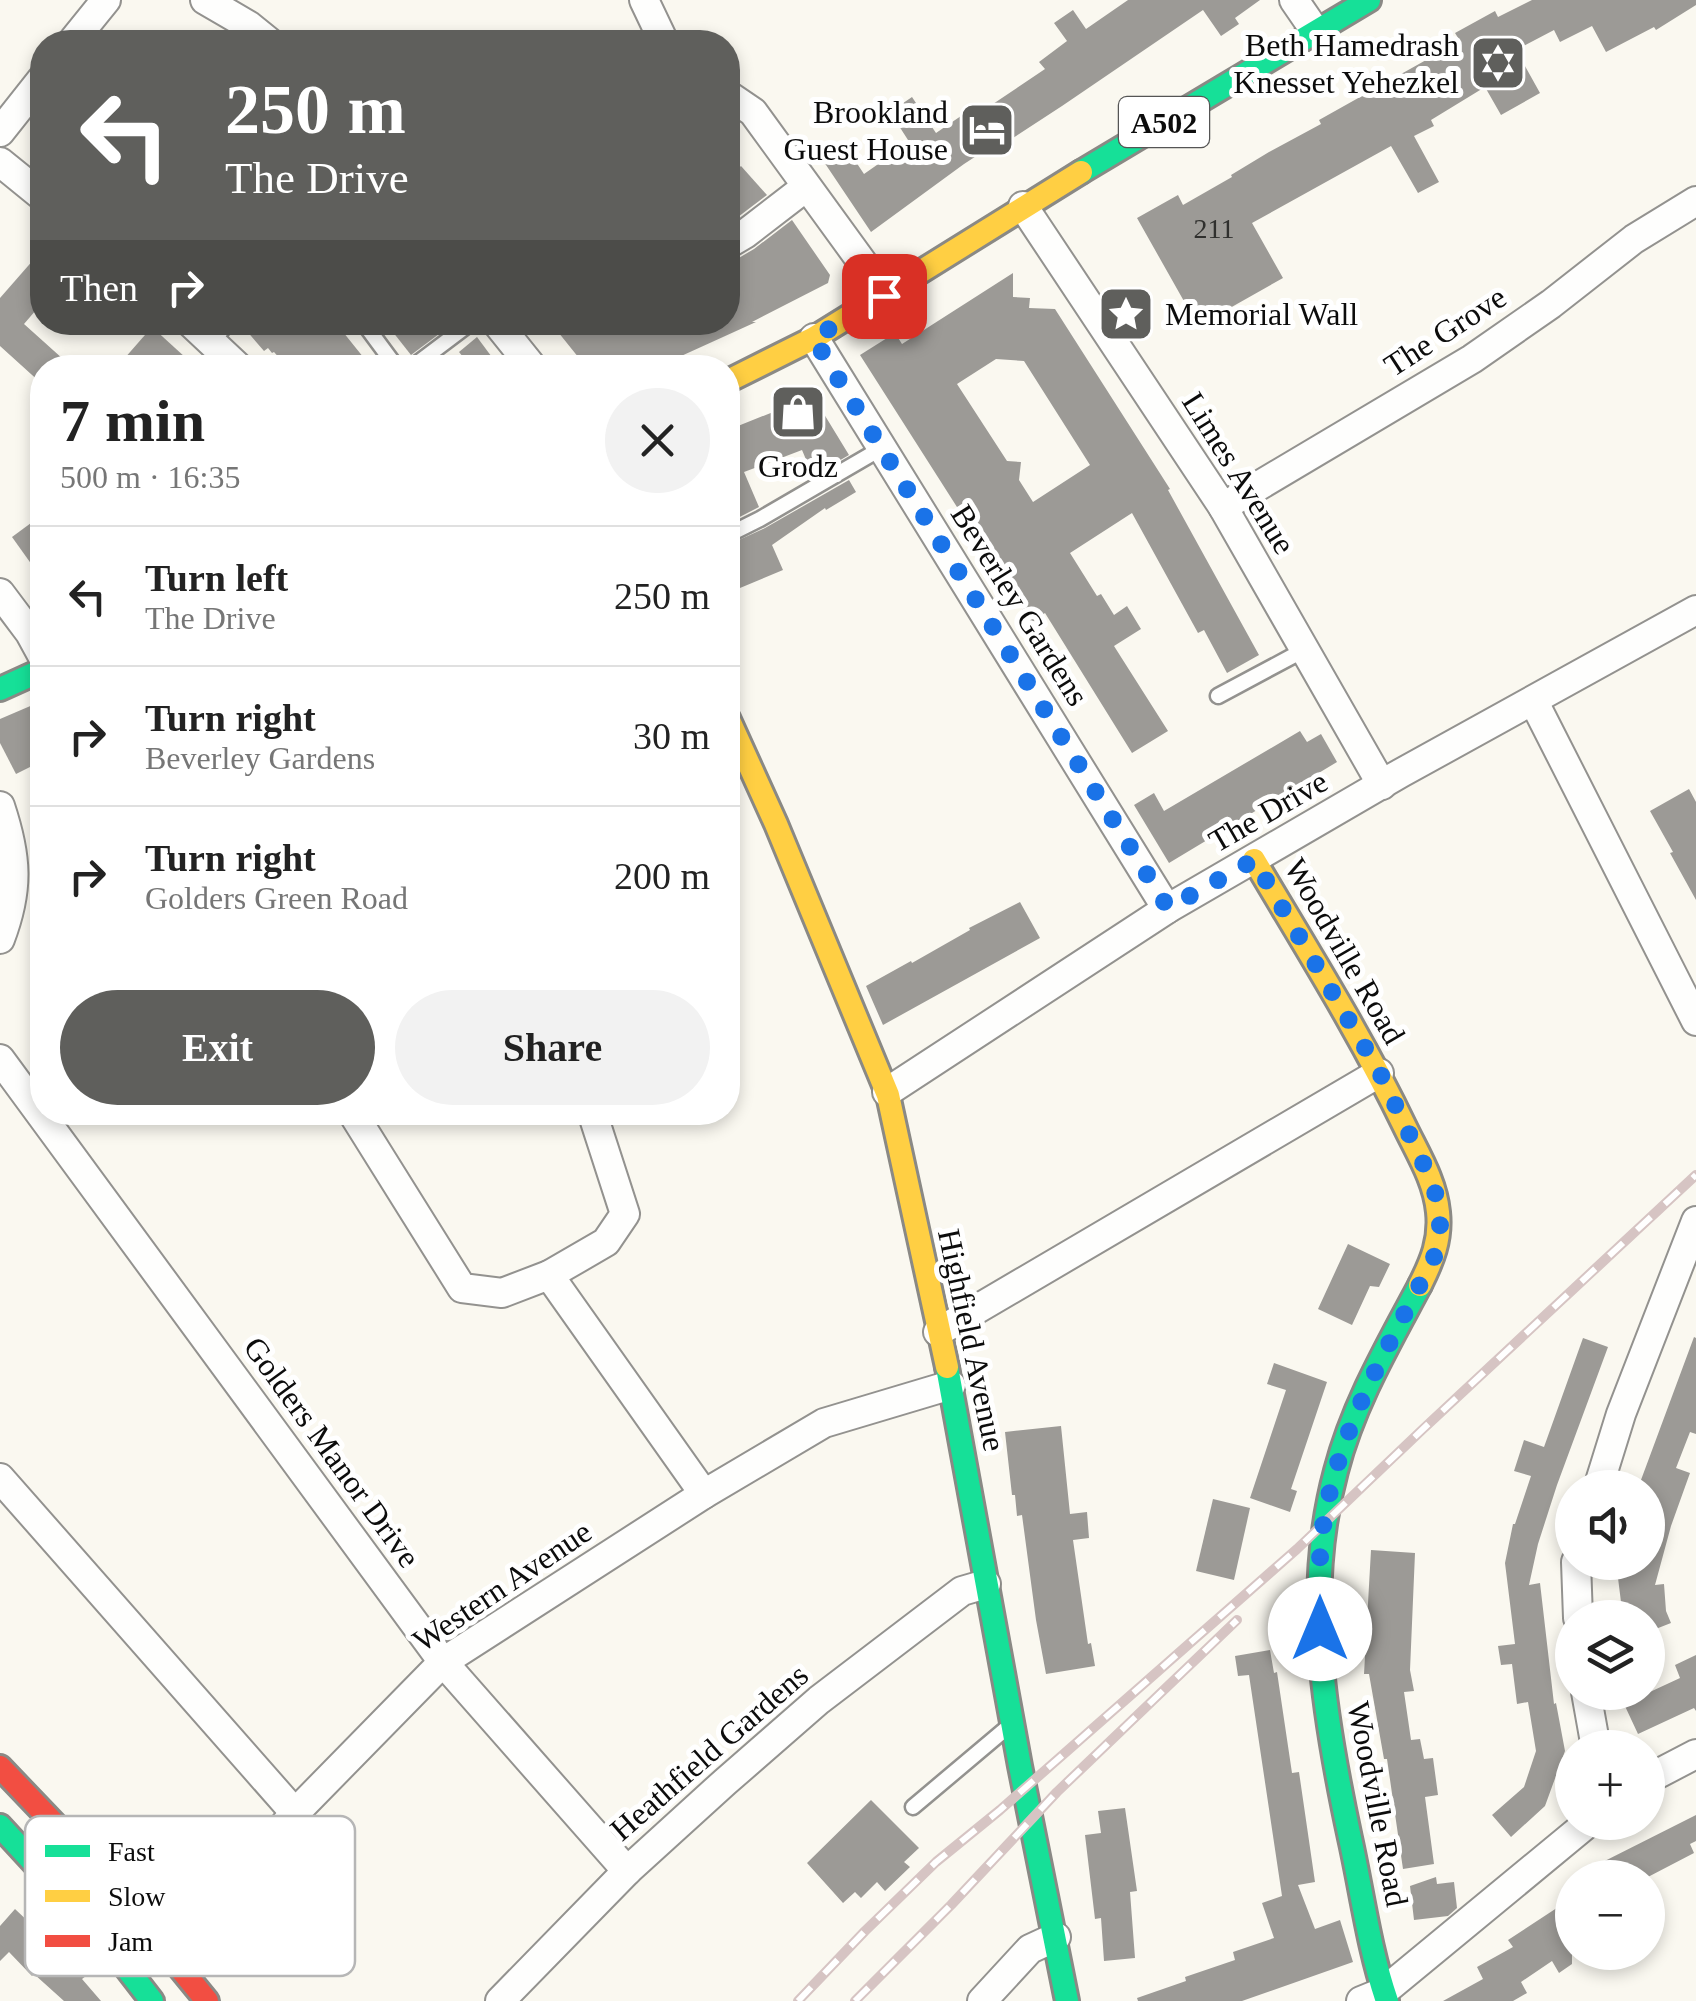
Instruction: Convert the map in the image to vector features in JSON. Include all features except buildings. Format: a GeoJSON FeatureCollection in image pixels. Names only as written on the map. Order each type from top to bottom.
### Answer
{"type":"FeatureCollection","features":[{"type":"Feature","properties":{"kind":"main road","name":"A502"},"geometry":{"type":"LineString","coordinates":[[740,375],[814,338],[1024,206],[1369,0]]}},
{"type":"Feature","properties":{"kind":"main road"},"geometry":{"type":"LineString","coordinates":[[0,690],[30,676]]}},
{"type":"Feature","properties":{"kind":"main road","name":"Highfield Avenue"},"geometry":{"type":"LineString","coordinates":[[740,744],[888,1092],[951,1385],[1012,1723],[1068,2001]]}},
{"type":"Feature","properties":{"kind":"main road","name":"Woodville Road"},"geometry":{"type":"LineString","coordinates":[[1254,860],[1380,1073],[1438,1201],[1440,1235],[1435,1255],[1348,1431],[1323,1526],[1319,1604],[1324,1708],[1377,1998]]}},
{"type":"Feature","properties":{"kind":"main road"},"geometry":{"type":"LineString","coordinates":[[0,1767],[49,1816]]}},
{"type":"Feature","properties":{"kind":"main road"},"geometry":{"type":"LineString","coordinates":[[0,1826],[25,1853]]}},
{"type":"Feature","properties":{"kind":"main road"},"geometry":{"type":"LineString","coordinates":[[133,1976],[152,2001]]}},
{"type":"Feature","properties":{"kind":"main road"},"geometry":{"type":"LineString","coordinates":[[188,1976],[207,2001]]}},
{"type":"Feature","properties":{"kind":"street"},"geometry":{"type":"LineString","coordinates":[[82,30],[106,0]]}},
{"type":"Feature","properties":{"kind":"street"},"geometry":{"type":"LineString","coordinates":[[205,0],[253,30]]}},
{"type":"Feature","properties":{"kind":"street"},"geometry":{"type":"LineString","coordinates":[[644,0],[658,30]]}},
{"type":"Feature","properties":{"kind":"street"},"geometry":{"type":"LineString","coordinates":[[1294,0],[1316,32]]}},
{"type":"Feature","properties":{"kind":"street"},"geometry":{"type":"LineString","coordinates":[[0,132],[30,94]]}},
{"type":"Feature","properties":{"kind":"street"},"geometry":{"type":"LineString","coordinates":[[740,103],[754,112],[884,296]]}},
{"type":"Feature","properties":{"kind":"street"},"geometry":{"type":"LineString","coordinates":[[0,162],[30,184]]}},
{"type":"Feature","properties":{"kind":"street"},"geometry":{"type":"LineString","coordinates":[[740,237],[806,187]]}},
{"type":"Feature","properties":{"kind":"street","name":"The Grove"},"geometry":{"type":"LineString","coordinates":[[1223,506],[1472,359],[1634,239],[1696,201]]}},
{"type":"Feature","properties":{"kind":"street","name":"Limes Avenue"},"geometry":{"type":"LineString","coordinates":[[1024,206],[1223,506],[1382,785]]}},
{"type":"Feature","properties":{"kind":"street"},"geometry":{"type":"LineString","coordinates":[[507,335],[523,355]]}},
{"type":"Feature","properties":{"kind":"street","name":"Beverley Gardens"},"geometry":{"type":"LineString","coordinates":[[814,338],[1168,908]]}},
{"type":"Feature","properties":{"kind":"street"},"geometry":{"type":"LineString","coordinates":[[0,593],[30,634]]}},
{"type":"Feature","properties":{"kind":"street","name":"The Drive"},"geometry":{"type":"LineString","coordinates":[[888,1092],[1168,908],[1696,610]]}},
{"type":"Feature","properties":{"kind":"street"},"geometry":{"type":"LineString","coordinates":[[1534,702],[1696,1020]]}},
{"type":"Feature","properties":{"kind":"street"},"geometry":{"type":"LineString","coordinates":[[0,806],[14,856],[15,885],[0,940]]}},
{"type":"Feature","properties":{"kind":"street","name":"Golders Manor Drive"},"geometry":{"type":"LineString","coordinates":[[0,1058],[30,1099]]}},
{"type":"Feature","properties":{"kind":"street"},"geometry":{"type":"LineString","coordinates":[[938,1332],[1380,1073]]}},
{"type":"Feature","properties":{"kind":"street","name":"Golders Manor Drive"},"geometry":{"type":"LineString","coordinates":[[49,1125],[443,1662],[627,1872]]}},
{"type":"Feature","properties":{"kind":"street"},"geometry":{"type":"LineString","coordinates":[[360,1125],[462,1288],[502,1293],[549,1275],[606,1242],[625,1214],[596,1125]]}},
{"type":"Feature","properties":{"kind":"street"},"geometry":{"type":"LineString","coordinates":[[1604,1470],[1621,1414],[1696,1222]]}},
{"type":"Feature","properties":{"kind":"street"},"geometry":{"type":"LineString","coordinates":[[549,1275],[704,1494]]}},
{"type":"Feature","properties":{"kind":"street","name":"Western Avenue"},"geometry":{"type":"LineString","coordinates":[[292,1816],[443,1662],[704,1494],[824,1424],[951,1385]]}},
{"type":"Feature","properties":{"kind":"street"},"geometry":{"type":"LineString","coordinates":[[0,1478],[295,1813]]}},
{"type":"Feature","properties":{"kind":"street","name":"Heathfield Gardens"},"geometry":{"type":"LineString","coordinates":[[500,2001],[627,1872],[819,1700],[962,1591],[986,1584]]}},
{"type":"Feature","properties":{"kind":"street"},"geometry":{"type":"LineString","coordinates":[[1665,1770],[1696,1754]]}},
{"type":"Feature","properties":{"kind":"street"},"geometry":{"type":"LineString","coordinates":[[1377,1998],[1568,1840]]}},
{"type":"Feature","properties":{"kind":"street"},"geometry":{"type":"LineString","coordinates":[[982,2001],[1030,1949],[1056,1937]]}},
{"type":"Feature","properties":{"kind":"lane"},"geometry":{"type":"LineString","coordinates":[[428,355],[455,335]]}},
{"type":"Feature","properties":{"kind":"lane"},"geometry":{"type":"LineString","coordinates":[[740,529],[882,448]]}},
{"type":"Feature","properties":{"kind":"lane"},"geometry":{"type":"LineString","coordinates":[[1218,696],[1304,650]]}},
{"type":"Feature","properties":{"kind":"lane"},"geometry":{"type":"LineString","coordinates":[[913,1807],[1012,1723]]}},
{"type":"Feature","properties":{"kind":"railway"},"geometry":{"type":"LineString","coordinates":[[798,2001],[936,1862],[1297,1549],[1696,1175]]}},
{"type":"Feature","properties":{"kind":"railway"},"geometry":{"type":"LineString","coordinates":[[855,2001],[1057,1792],[1237,1620]]}},
{"type":"Feature","properties":{"kind":"traffic: fast"},"geometry":{"type":"LineString","coordinates":[[1081,172],[1369,0]]}},
{"type":"Feature","properties":{"kind":"traffic: fast"},"geometry":{"type":"LineString","coordinates":[[0,689],[30,675]]}},
{"type":"Feature","properties":{"kind":"traffic: fast"},"geometry":{"type":"LineString","coordinates":[[1387,2001],[1371,1941],[1325,1701],[1319,1609],[1321,1563],[1326,1517],[1343,1447],[1372,1376],[1420,1285]]}},
{"type":"Feature","properties":{"kind":"traffic: fast"},"geometry":{"type":"LineString","coordinates":[[947,1367],[1067,2001]]}},
{"type":"Feature","properties":{"kind":"traffic: fast"},"geometry":{"type":"LineString","coordinates":[[0,1826],[25,1853]]}},
{"type":"Feature","properties":{"kind":"traffic: fast"},"geometry":{"type":"LineString","coordinates":[[133,1976],[152,2001]]}},
{"type":"Feature","properties":{"kind":"traffic: slow"},"geometry":{"type":"LineString","coordinates":[[740,375],[814,338],[1081,172]]}},
{"type":"Feature","properties":{"kind":"traffic: slow"},"geometry":{"type":"LineString","coordinates":[[740,744],[888,1095],[947,1367]]}},
{"type":"Feature","properties":{"kind":"traffic: slow"},"geometry":{"type":"LineString","coordinates":[[1254,860],[1370,1059],[1430,1179],[1438,1232],[1432,1259],[1420,1285]]}},
{"type":"Feature","properties":{"kind":"traffic: jam"},"geometry":{"type":"LineString","coordinates":[[0,1767],[47,1816]]}},
{"type":"Feature","properties":{"kind":"traffic: jam"},"geometry":{"type":"LineString","coordinates":[[187,1976],[207,2001]]}},
{"type":"Feature","properties":{"kind":"place","name":"Beth Hamedrash Knesset Yehezkel"},"geometry":{"type":"Point","coordinates":[1498,63]}},
{"type":"Feature","properties":{"kind":"place","name":"Brookland Guest House"},"geometry":{"type":"Point","coordinates":[987,130]}},
{"type":"Feature","properties":{"kind":"place","name":"Memorial Wall"},"geometry":{"type":"Point","coordinates":[1126,314]}},
{"type":"Feature","properties":{"kind":"place","name":"Grodz"},"geometry":{"type":"Point","coordinates":[798,412]}},
{"type":"Feature","properties":{"kind":"route"},"geometry":{"type":"LineString","coordinates":[[884,296],[814,338],[829,364],[1168,908],[1254,860],[1380,1073],[1434,1186],[1440,1220],[1435,1255],[1363,1397],[1335,1472],[1321,1542],[1320,1629]]}}]}
